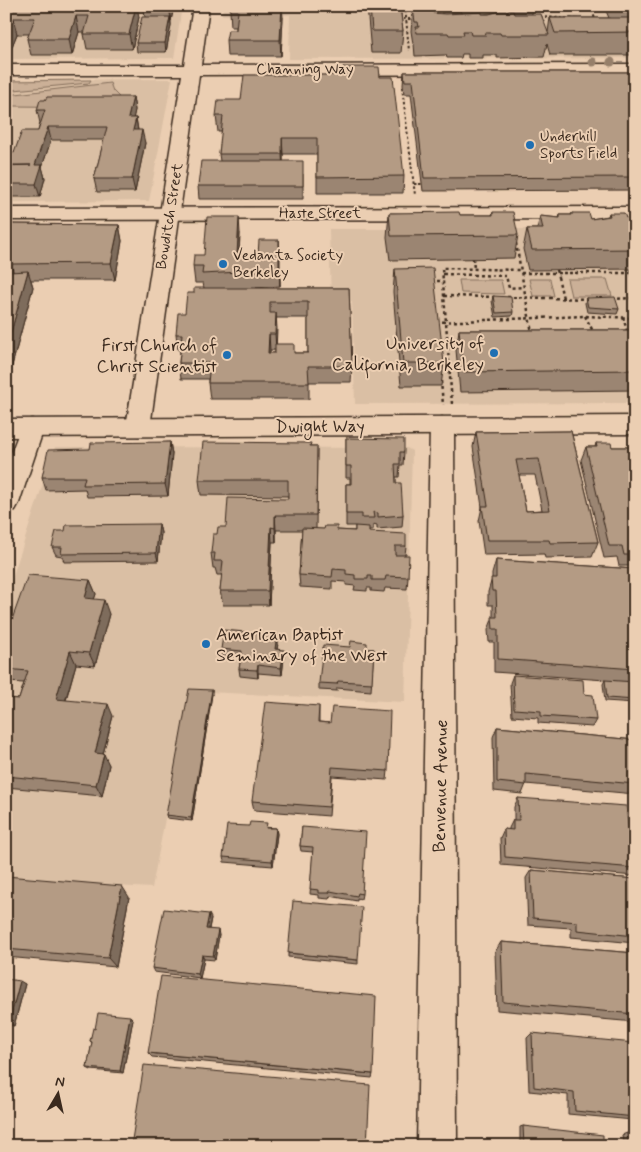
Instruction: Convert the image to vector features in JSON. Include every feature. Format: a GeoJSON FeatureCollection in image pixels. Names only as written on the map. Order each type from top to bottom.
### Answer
{"type":"FeatureCollection","features":[{"type":"Feature","properties":{"kind":"street","name":"Bowditch Street"},"geometry":{"type":"LineString","coordinates":[[138,427],[201,6]]}},
{"type":"Feature","properties":{"kind":"street","name":"Channing Way"},"geometry":{"type":"LineString","coordinates":[[6,70],[635,69]]}},
{"type":"Feature","properties":{"kind":"street","name":"Haste Street"},"geometry":{"type":"LineString","coordinates":[[6,214],[635,213]]}},
{"type":"Feature","properties":{"kind":"street","name":"Dwight Way"},"geometry":{"type":"LineString","coordinates":[[6,428],[138,427],[446,413],[635,425]]}},
{"type":"Feature","properties":{"kind":"street","name":"Benvenue Avenue"},"geometry":{"type":"LineString","coordinates":[[437,1146],[446,413]]}},
{"type":"Feature","properties":{"kind":"street"},"geometry":{"type":"LineString","coordinates":[[6,503],[32,428]]}},
{"type":"Feature","properties":{"kind":"path"},"geometry":{"type":"LineString","coordinates":[[405,6],[409,52]]}},
{"type":"Feature","properties":{"kind":"path"},"geometry":{"type":"LineString","coordinates":[[435,6],[445,7]]}},
{"type":"Feature","properties":{"kind":"path"},"geometry":{"type":"LineString","coordinates":[[522,8],[556,6]]}},
{"type":"Feature","properties":{"kind":"path"},"geometry":{"type":"LineString","coordinates":[[590,6],[598,26]]}},
{"type":"Feature","properties":{"kind":"path"},"geometry":{"type":"LineString","coordinates":[[453,7],[514,8]]}},
{"type":"Feature","properties":{"kind":"path"},"geometry":{"type":"LineString","coordinates":[[461,7],[462,12]]}},
{"type":"Feature","properties":{"kind":"path"},"geometry":{"type":"LineString","coordinates":[[494,7],[501,12]]}},
{"type":"Feature","properties":{"kind":"path"},"geometry":{"type":"LineString","coordinates":[[540,25],[543,7]]}},
{"type":"Feature","properties":{"kind":"path"},"geometry":{"type":"LineString","coordinates":[[534,17],[585,19]]}},
{"type":"Feature","properties":{"kind":"path"},"geometry":{"type":"LineString","coordinates":[[397,19],[423,19]]}},
{"type":"Feature","properties":{"kind":"path"},"geometry":{"type":"LineString","coordinates":[[590,19],[595,19]]}},
{"type":"Feature","properties":{"kind":"path"},"geometry":{"type":"LineString","coordinates":[[402,86],[417,213]]}},
{"type":"Feature","properties":{"kind":"path"},"geometry":{"type":"LineString","coordinates":[[412,166],[420,166]]}},
{"type":"Feature","properties":{"kind":"path"},"geometry":{"type":"LineString","coordinates":[[414,184],[422,184]]}},
{"type":"Feature","properties":{"kind":"path"},"geometry":{"type":"LineString","coordinates":[[510,213],[533,336]]}},
{"type":"Feature","properties":{"kind":"path"},"geometry":{"type":"LineString","coordinates":[[473,258],[474,269]]}},
{"type":"Feature","properties":{"kind":"path"},"geometry":{"type":"LineString","coordinates":[[446,413],[446,323],[442,268],[634,275]]}},
{"type":"Feature","properties":{"kind":"path"},"geometry":{"type":"LineString","coordinates":[[631,269],[635,282]]}},
{"type":"Feature","properties":{"kind":"path"},"geometry":{"type":"LineString","coordinates":[[556,270],[563,298]]}},
{"type":"Feature","properties":{"kind":"path"},"geometry":{"type":"LineString","coordinates":[[443,274],[506,276],[509,288],[523,288]]}},
{"type":"Feature","properties":{"kind":"path"},"geometry":{"type":"LineString","coordinates":[[425,281],[443,281]]}},
{"type":"Feature","properties":{"kind":"path"},"geometry":{"type":"LineString","coordinates":[[444,296],[497,297]]}},
{"type":"Feature","properties":{"kind":"path"},"geometry":{"type":"LineString","coordinates":[[506,297],[597,299]]}},
{"type":"Feature","properties":{"kind":"path"},"geometry":{"type":"LineString","coordinates":[[606,299],[635,298]]}},
{"type":"Feature","properties":{"kind":"path"},"geometry":{"type":"LineString","coordinates":[[434,322],[585,316],[635,318]]}},
{"type":"Feature","properties":{"kind":"path"},"geometry":{"type":"LineString","coordinates":[[585,316],[594,334]]}},
{"type":"Feature","properties":{"kind":"path"},"geometry":{"type":"LineString","coordinates":[[623,317],[629,339]]}},
{"type":"Feature","properties":{"kind":"path"},"geometry":{"type":"LineString","coordinates":[[440,376],[446,413]]}},
{"type":"Feature","properties":{"kind":"shaded area"},"geometry":{"type":"Polygon","coordinates":[[[6,6],[182,6],[174,58],[6,59],[6,6]]]}},
{"type":"Feature","properties":{"kind":"shaded area"},"geometry":{"type":"Polygon","coordinates":[[[223,6],[635,6],[635,58],[289,59],[290,15],[222,15],[223,6]]]}},
{"type":"Feature","properties":{"kind":"shaded area"},"geometry":{"type":"Polygon","coordinates":[[[172,79],[149,201],[6,202],[6,80],[172,79]]]}},
{"type":"Feature","properties":{"kind":"shaded area"},"geometry":{"type":"Polygon","coordinates":[[[91,80],[89,83],[14,90],[6,85],[6,81],[91,80]]]}},
{"type":"Feature","properties":{"kind":"shaded area"},"geometry":{"type":"Polygon","coordinates":[[[110,83],[113,91],[124,102],[121,107],[13,106],[7,95],[110,83]]]}},
{"type":"Feature","properties":{"kind":"shaded area","name":"University of California, Berkeley"},"geometry":{"type":"Polygon","coordinates":[[[329,229],[635,229],[635,403],[355,404],[352,302],[331,303],[329,229]]]}},
{"type":"Feature","properties":{"kind":"shaded area"},"geometry":{"type":"Polygon","coordinates":[[[529,279],[550,279],[554,296],[533,296],[529,279]]]}},
{"type":"Feature","properties":{"kind":"shaded area"},"geometry":{"type":"Polygon","coordinates":[[[567,279],[607,279],[612,296],[571,296],[567,279]]]}},
{"type":"Feature","properties":{"kind":"shaded area"},"geometry":{"type":"Polygon","coordinates":[[[459,280],[501,280],[504,294],[461,293],[459,280]]]}},
{"type":"Feature","properties":{"kind":"shaded area","name":"American Baptist Seminary of the West"},"geometry":{"type":"Polygon","coordinates":[[[55,447],[407,448],[412,451],[405,702],[189,691],[152,888],[6,880],[6,597],[55,447]]]}},
{"type":"Feature","properties":{"kind":"building"},"geometry":{"type":"Polygon","coordinates":[[[6,6],[136,6],[129,34],[84,34],[89,16],[76,16],[69,39],[27,39],[35,18],[13,18],[6,35],[6,6]]]}},
{"type":"Feature","properties":{"kind":"building"},"geometry":{"type":"Polygon","coordinates":[[[145,6],[172,6],[170,12],[144,12],[145,6]]]}},
{"type":"Feature","properties":{"kind":"building"},"geometry":{"type":"Polygon","coordinates":[[[231,6],[282,6],[280,40],[226,40],[228,30],[236,30],[238,11],[230,11],[231,6]]]}},
{"type":"Feature","properties":{"kind":"building"},"geometry":{"type":"Polygon","coordinates":[[[370,6],[400,6],[403,31],[372,31],[370,6]]]}},
{"type":"Feature","properties":{"kind":"building"},"geometry":{"type":"Polygon","coordinates":[[[442,6],[459,6],[461,11],[443,12],[442,6]]]}},
{"type":"Feature","properties":{"kind":"building"},"geometry":{"type":"Polygon","coordinates":[[[509,6],[531,6],[532,10],[510,10],[509,6]]]}},
{"type":"Feature","properties":{"kind":"building"},"geometry":{"type":"Polygon","coordinates":[[[413,9],[432,9],[433,13],[445,14],[482,12],[482,14],[489,14],[500,11],[513,11],[514,14],[541,14],[549,35],[485,33],[486,35],[471,35],[470,31],[463,31],[464,35],[417,33],[416,27],[419,27],[418,22],[415,22],[413,9]]]}},
{"type":"Feature","properties":{"kind":"building"},"geometry":{"type":"Polygon","coordinates":[[[142,17],[170,17],[165,43],[136,43],[142,17]]]}},
{"type":"Feature","properties":{"kind":"building"},"geometry":{"type":"Polygon","coordinates":[[[550,18],[635,18],[635,32],[555,33],[550,18]]]}},
{"type":"Feature","properties":{"kind":"building"},"geometry":{"type":"Polygon","coordinates":[[[343,67],[379,67],[380,77],[393,77],[404,176],[317,177],[317,138],[282,138],[282,154],[219,154],[223,116],[216,116],[218,100],[241,100],[244,75],[343,75],[343,67]]]}},
{"type":"Feature","properties":{"kind":"building","name":"Underhill Sports Field"},"geometry":{"type":"Polygon","coordinates":[[[404,72],[635,72],[635,177],[424,178],[413,81],[405,81],[404,72]]]}},
{"type":"Feature","properties":{"kind":"building"},"geometry":{"type":"Polygon","coordinates":[[[47,97],[133,97],[128,118],[136,118],[133,130],[142,130],[132,179],[94,179],[107,127],[48,127],[35,165],[42,165],[36,184],[6,184],[6,166],[31,165],[6,165],[6,153],[14,153],[22,131],[38,131],[45,110],[37,110],[40,100],[45,100],[47,97]]]}},
{"type":"Feature","properties":{"kind":"building"},"geometry":{"type":"Polygon","coordinates":[[[201,161],[303,161],[303,186],[198,186],[201,161]]]}},
{"type":"Feature","properties":{"kind":"building"},"geometry":{"type":"Polygon","coordinates":[[[459,212],[460,215],[493,215],[493,212],[513,212],[518,235],[391,236],[389,213],[459,212]]]}},
{"type":"Feature","properties":{"kind":"building"},"geometry":{"type":"Polygon","coordinates":[[[572,213],[589,213],[591,219],[610,216],[609,213],[624,213],[626,218],[635,218],[635,249],[532,250],[527,229],[543,229],[540,216],[560,218],[560,215],[572,215],[572,213]]]}},
{"type":"Feature","properties":{"kind":"building"},"geometry":{"type":"Polygon","coordinates":[[[207,217],[239,217],[237,255],[258,255],[259,240],[279,240],[279,270],[202,274],[203,266],[193,266],[194,255],[204,255],[207,217]]]}},
{"type":"Feature","properties":{"kind":"building"},"geometry":{"type":"Polygon","coordinates":[[[6,224],[119,225],[111,263],[11,264],[9,272],[28,271],[6,350],[6,224]]]}},
{"type":"Feature","properties":{"kind":"building"},"geometry":{"type":"Polygon","coordinates":[[[433,268],[444,363],[403,363],[395,269],[433,268]]]}},
{"type":"Feature","properties":{"kind":"building","name":"First Church of Christ Scientist"},"geometry":{"type":"Polygon","coordinates":[[[194,288],[349,288],[352,366],[308,366],[309,383],[208,383],[210,363],[179,363],[182,334],[176,334],[178,313],[185,313],[187,293],[194,293],[194,288]],[[270,302],[270,313],[276,313],[275,334],[269,334],[268,353],[275,353],[275,344],[294,344],[294,353],[308,353],[308,302],[270,302]]]}},
{"type":"Feature","properties":{"kind":"building"},"geometry":{"type":"Polygon","coordinates":[[[493,296],[511,297],[513,312],[496,313],[493,296]]]}},
{"type":"Feature","properties":{"kind":"building"},"geometry":{"type":"Polygon","coordinates":[[[615,297],[619,309],[588,307],[586,298],[615,297]]]}},
{"type":"Feature","properties":{"kind":"building"},"geometry":{"type":"Polygon","coordinates":[[[459,330],[635,330],[635,370],[464,372],[459,330]]]}},
{"type":"Feature","properties":{"kind":"building"},"geometry":{"type":"Polygon","coordinates":[[[571,431],[598,542],[550,543],[549,540],[487,540],[482,506],[488,506],[476,432],[571,431]],[[539,459],[516,460],[526,511],[550,510],[539,459]]]}},
{"type":"Feature","properties":{"kind":"building"},"geometry":{"type":"Polygon","coordinates":[[[346,438],[404,439],[404,452],[400,452],[400,464],[395,464],[396,483],[401,483],[403,515],[378,517],[378,513],[373,512],[374,518],[362,518],[362,514],[346,514],[346,484],[351,484],[351,466],[346,466],[346,438]]]}},
{"type":"Feature","properties":{"kind":"building"},"geometry":{"type":"Polygon","coordinates":[[[170,442],[165,484],[83,485],[85,477],[42,477],[48,450],[90,449],[91,443],[170,442]]]}},
{"type":"Feature","properties":{"kind":"building"},"geometry":{"type":"Polygon","coordinates":[[[203,442],[311,443],[310,446],[317,446],[316,515],[275,515],[275,528],[271,527],[268,591],[220,591],[223,561],[214,561],[215,553],[211,553],[213,534],[217,534],[218,527],[226,527],[228,498],[288,499],[288,480],[199,480],[203,442]]]}},
{"type":"Feature","properties":{"kind":"building"},"geometry":{"type":"Polygon","coordinates":[[[596,443],[611,443],[612,447],[635,447],[635,555],[624,555],[622,546],[609,546],[586,447],[597,447],[596,443]]]}},
{"type":"Feature","properties":{"kind":"building"},"geometry":{"type":"Polygon","coordinates":[[[159,524],[156,553],[61,554],[62,547],[52,547],[56,531],[65,531],[66,525],[159,524]]]}},
{"type":"Feature","properties":{"kind":"building"},"geometry":{"type":"Polygon","coordinates":[[[325,526],[337,526],[337,530],[355,531],[355,526],[369,527],[369,532],[406,534],[406,546],[395,546],[395,555],[409,555],[408,577],[386,576],[385,580],[372,580],[372,576],[368,576],[368,579],[355,579],[355,575],[346,574],[346,570],[333,569],[332,577],[299,575],[302,528],[324,529],[325,526]]]}},
{"type":"Feature","properties":{"kind":"building"},"geometry":{"type":"Polygon","coordinates":[[[496,560],[635,569],[635,669],[498,659],[498,629],[493,629],[492,617],[497,617],[496,591],[492,591],[491,578],[496,578],[496,560]]]}},
{"type":"Feature","properties":{"kind":"building"},"geometry":{"type":"Polygon","coordinates":[[[28,575],[90,580],[85,598],[104,600],[89,653],[70,651],[56,699],[108,704],[95,753],[104,754],[96,785],[6,776],[6,698],[19,699],[28,671],[6,669],[6,636],[28,575]]]}},
{"type":"Feature","properties":{"kind":"building"},"geometry":{"type":"Polygon","coordinates":[[[224,630],[277,635],[275,649],[284,650],[281,668],[258,665],[257,670],[239,669],[242,651],[221,649],[224,630]]]}},
{"type":"Feature","properties":{"kind":"building"},"geometry":{"type":"Polygon","coordinates":[[[351,641],[367,643],[367,649],[374,649],[372,683],[338,681],[337,684],[319,683],[323,645],[350,647],[351,641]]]}},
{"type":"Feature","properties":{"kind":"building"},"geometry":{"type":"Polygon","coordinates":[[[513,675],[583,680],[584,694],[593,695],[596,720],[541,716],[541,711],[514,709],[513,675]]]}},
{"type":"Feature","properties":{"kind":"building"},"geometry":{"type":"Polygon","coordinates":[[[605,680],[635,682],[635,700],[607,698],[605,680]]]}},
{"type":"Feature","properties":{"kind":"building"},"geometry":{"type":"Polygon","coordinates":[[[189,689],[212,690],[191,818],[166,815],[189,689]]]}},
{"type":"Feature","properties":{"kind":"building"},"geometry":{"type":"Polygon","coordinates":[[[265,702],[319,706],[318,722],[330,723],[332,707],[390,711],[388,771],[332,767],[329,807],[252,801],[265,702]]]}},
{"type":"Feature","properties":{"kind":"building"},"geometry":{"type":"Polygon","coordinates":[[[497,727],[635,740],[635,784],[526,774],[526,785],[497,782],[497,727]]]}},
{"type":"Feature","properties":{"kind":"building"},"geometry":{"type":"Polygon","coordinates":[[[518,798],[626,806],[629,833],[635,834],[635,868],[505,857],[504,829],[513,830],[513,820],[519,820],[518,798]]]}},
{"type":"Feature","properties":{"kind":"building"},"geometry":{"type":"Polygon","coordinates":[[[250,822],[267,823],[266,828],[276,828],[272,861],[223,857],[227,825],[249,826],[250,822]]]}},
{"type":"Feature","properties":{"kind":"building"},"geometry":{"type":"Polygon","coordinates":[[[302,827],[366,832],[362,894],[358,893],[357,896],[330,891],[329,893],[319,893],[319,890],[310,889],[313,847],[300,846],[302,827]]]}},
{"type":"Feature","properties":{"kind":"building"},"geometry":{"type":"Polygon","coordinates":[[[531,870],[635,879],[635,936],[577,930],[577,922],[533,918],[531,870]]]}},
{"type":"Feature","properties":{"kind":"building"},"geometry":{"type":"Polygon","coordinates":[[[6,876],[122,886],[108,958],[6,949],[6,876]]]}},
{"type":"Feature","properties":{"kind":"building"},"geometry":{"type":"Polygon","coordinates":[[[293,901],[362,907],[358,960],[288,953],[293,901]]]}},
{"type":"Feature","properties":{"kind":"building"},"geometry":{"type":"Polygon","coordinates":[[[164,909],[209,914],[206,929],[218,930],[213,956],[202,955],[198,974],[152,968],[164,909]]]}},
{"type":"Feature","properties":{"kind":"building"},"geometry":{"type":"Polygon","coordinates":[[[501,942],[635,953],[635,1014],[503,1002],[501,942]]]}},
{"type":"Feature","properties":{"kind":"building"},"geometry":{"type":"Polygon","coordinates":[[[161,976],[376,996],[373,1074],[148,1053],[161,976]]]}},
{"type":"Feature","properties":{"kind":"building"},"geometry":{"type":"Polygon","coordinates":[[[6,979],[20,981],[9,1022],[6,1022],[6,979]]]}},
{"type":"Feature","properties":{"kind":"building"},"geometry":{"type":"Polygon","coordinates":[[[98,1013],[130,1016],[120,1071],[87,1068],[92,1042],[90,1041],[93,1028],[95,1029],[98,1013]]]}},
{"type":"Feature","properties":{"kind":"building"},"geometry":{"type":"Polygon","coordinates":[[[532,1033],[634,1043],[635,1117],[575,1111],[574,1092],[534,1087],[532,1033]]]}},
{"type":"Feature","properties":{"kind":"building"},"geometry":{"type":"Polygon","coordinates":[[[144,1065],[370,1085],[367,1146],[131,1146],[144,1065]]]}},
{"type":"Feature","properties":{"kind":"building"},"geometry":{"type":"Polygon","coordinates":[[[523,1126],[603,1135],[603,1146],[524,1146],[523,1126]]]}},
{"type":"Feature","properties":{"kind":"building"},"geometry":{"type":"Polygon","coordinates":[[[627,1133],[635,1134],[635,1146],[629,1146],[627,1133]]]}},
{"type":"Feature","properties":{"kind":"place","name":"Underhill Sports Field"},"geometry":{"type":"Point","coordinates":[530,145]}},
{"type":"Feature","properties":{"kind":"place","name":"Vedanta Society Berkeley"},"geometry":{"type":"Point","coordinates":[223,264]}},
{"type":"Feature","properties":{"kind":"place","name":"University of California, Berkeley"},"geometry":{"type":"Point","coordinates":[494,353]}},
{"type":"Feature","properties":{"kind":"place","name":"First Church of Christ Scientist"},"geometry":{"type":"Point","coordinates":[227,355]}},
{"type":"Feature","properties":{"kind":"place","name":"American Baptist Seminary of the West"},"geometry":{"type":"Point","coordinates":[206,644]}}]}
